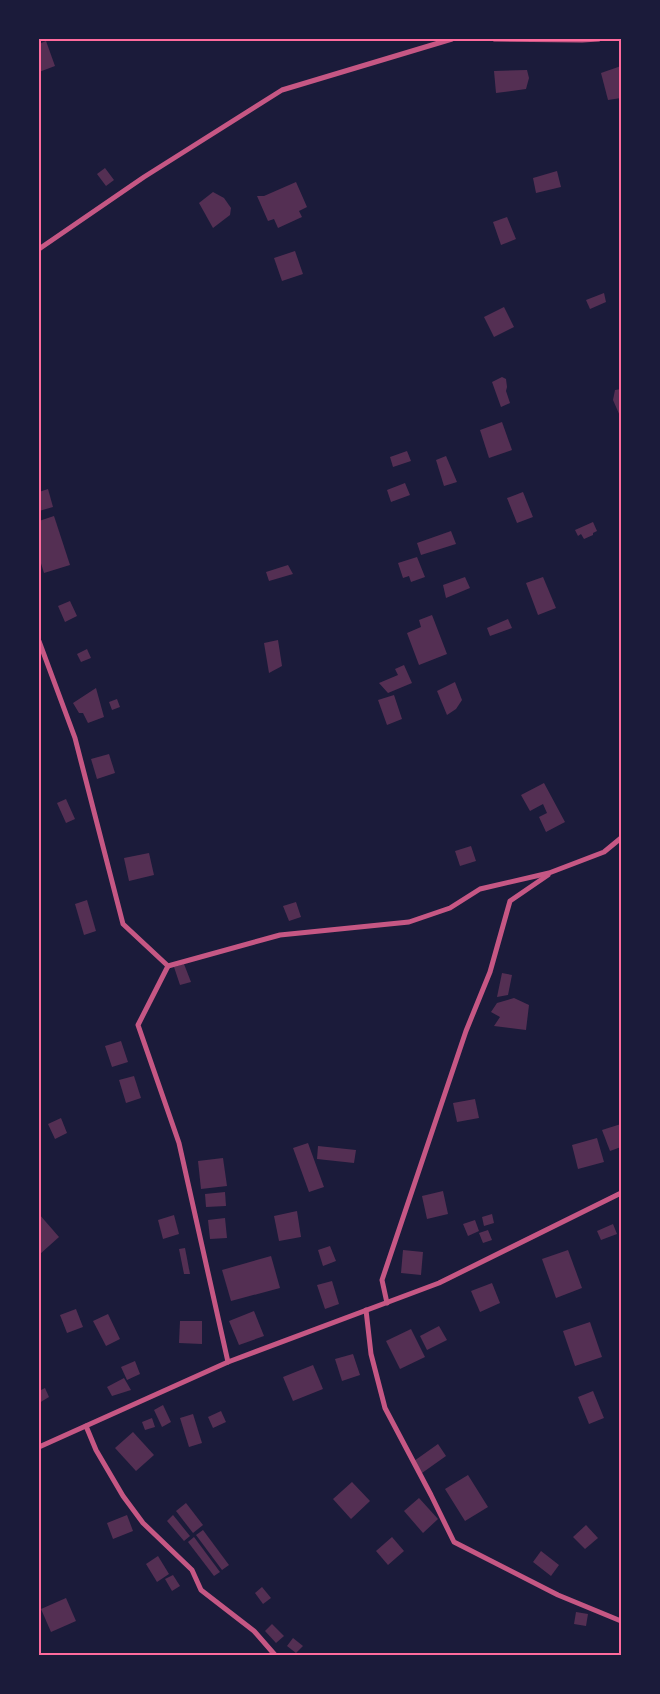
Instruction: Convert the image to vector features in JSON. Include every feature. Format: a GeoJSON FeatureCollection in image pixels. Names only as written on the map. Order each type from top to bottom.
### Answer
{"type":"FeatureCollection","features":[{"type":"Feature","properties":{"kind":"street"},"geometry":{"type":"LineString","coordinates":[[39,249],[144,177],[282,90],[452,39]]}},
{"type":"Feature","properties":{"kind":"street"},"geometry":{"type":"LineString","coordinates":[[494,39],[600,39]]}},
{"type":"Feature","properties":{"kind":"street"},"geometry":{"type":"LineString","coordinates":[[39,641],[75,738],[123,924],[168,966]]}},
{"type":"Feature","properties":{"kind":"street"},"geometry":{"type":"LineString","coordinates":[[228,1362],[179,1143],[138,1025],[168,966],[280,935],[409,922],[450,908],[480,889],[550,873],[604,852],[621,838]]}},
{"type":"Feature","properties":{"kind":"street"},"geometry":{"type":"LineString","coordinates":[[387,1303],[382,1280],[466,1031],[490,972],[510,901],[550,873]]}},
{"type":"Feature","properties":{"kind":"street"},"geometry":{"type":"LineString","coordinates":[[39,1448],[228,1362],[439,1283],[621,1193]]}},
{"type":"Feature","properties":{"kind":"street"},"geometry":{"type":"LineString","coordinates":[[366,1310],[371,1354],[385,1408],[454,1542],[558,1595],[621,1621]]}},
{"type":"Feature","properties":{"kind":"street"},"geometry":{"type":"LineString","coordinates":[[86,1426],[96,1450],[122,1496],[143,1523],[192,1570],[201,1590],[254,1631],[275,1655]]}},
{"type":"Feature","properties":{"kind":"building"},"geometry":{"type":"Polygon","coordinates":[[[46,41],[55,66],[39,72],[39,44],[46,41]]]}},
{"type":"Feature","properties":{"kind":"building"},"geometry":{"type":"Polygon","coordinates":[[[621,66],[621,98],[608,100],[601,73],[621,66]]]}},
{"type":"Feature","properties":{"kind":"building"},"geometry":{"type":"Polygon","coordinates":[[[527,70],[529,78],[526,89],[496,93],[494,71],[527,70]]]}},
{"type":"Feature","properties":{"kind":"building"},"geometry":{"type":"Polygon","coordinates":[[[105,168],[114,180],[106,186],[97,174],[105,168]]]}},
{"type":"Feature","properties":{"kind":"building"},"geometry":{"type":"Polygon","coordinates":[[[557,171],[561,187],[536,193],[533,178],[557,171]]]}},
{"type":"Feature","properties":{"kind":"building"},"geometry":{"type":"Polygon","coordinates":[[[296,182],[307,207],[299,211],[302,217],[278,228],[274,219],[268,221],[257,196],[264,196],[296,182]]]}},
{"type":"Feature","properties":{"kind":"building"},"geometry":{"type":"Polygon","coordinates":[[[213,192],[224,198],[231,208],[230,215],[213,228],[199,203],[213,192]]]}},
{"type":"Feature","properties":{"kind":"building"},"geometry":{"type":"Polygon","coordinates":[[[507,217],[516,239],[501,245],[493,222],[507,217]]]}},
{"type":"Feature","properties":{"kind":"building"},"geometry":{"type":"Polygon","coordinates":[[[295,251],[303,274],[282,281],[274,258],[295,251]]]}},
{"type":"Feature","properties":{"kind":"building"},"geometry":{"type":"Polygon","coordinates":[[[604,293],[606,302],[590,309],[586,300],[604,293]]]}},
{"type":"Feature","properties":{"kind":"building"},"geometry":{"type":"Polygon","coordinates":[[[504,307],[514,327],[494,337],[484,317],[504,307]]]}},
{"type":"Feature","properties":{"kind":"building"},"geometry":{"type":"Polygon","coordinates":[[[502,377],[506,379],[506,391],[510,403],[501,407],[492,382],[502,377]]]}},
{"type":"Feature","properties":{"kind":"building"},"geometry":{"type":"Polygon","coordinates":[[[621,389],[620,416],[613,400],[615,390],[621,389]]]}},
{"type":"Feature","properties":{"kind":"building"},"geometry":{"type":"Polygon","coordinates":[[[502,422],[512,450],[489,458],[480,430],[502,422]]]}},
{"type":"Feature","properties":{"kind":"building"},"geometry":{"type":"Polygon","coordinates":[[[407,451],[411,461],[393,467],[390,457],[407,451]]]}},
{"type":"Feature","properties":{"kind":"building"},"geometry":{"type":"Polygon","coordinates":[[[446,456],[457,482],[444,486],[436,460],[446,456]]]}},
{"type":"Feature","properties":{"kind":"building"},"geometry":{"type":"Polygon","coordinates":[[[405,483],[410,495],[391,502],[387,490],[405,483]]]}},
{"type":"Feature","properties":{"kind":"building"},"geometry":{"type":"Polygon","coordinates":[[[48,489],[53,507],[39,511],[39,492],[48,489]]]}},
{"type":"Feature","properties":{"kind":"building"},"geometry":{"type":"Polygon","coordinates":[[[523,492],[533,517],[517,523],[507,498],[523,492]]]}},
{"type":"Feature","properties":{"kind":"building"},"geometry":{"type":"Polygon","coordinates":[[[54,516],[70,565],[44,573],[39,557],[39,521],[54,516]]]}},
{"type":"Feature","properties":{"kind":"building"},"geometry":{"type":"Polygon","coordinates":[[[593,522],[597,531],[593,535],[584,539],[581,534],[578,536],[575,530],[593,522]]]}},
{"type":"Feature","properties":{"kind":"building"},"geometry":{"type":"Polygon","coordinates":[[[451,531],[456,544],[421,555],[417,543],[451,531]]]}},
{"type":"Feature","properties":{"kind":"building"},"geometry":{"type":"Polygon","coordinates":[[[417,557],[425,577],[411,582],[409,576],[403,578],[398,563],[417,557]]]}},
{"type":"Feature","properties":{"kind":"building"},"geometry":{"type":"Polygon","coordinates":[[[288,565],[293,574],[269,581],[266,572],[288,565]]]}},
{"type":"Feature","properties":{"kind":"building"},"geometry":{"type":"Polygon","coordinates":[[[465,577],[470,588],[446,598],[443,585],[465,577]]]}},
{"type":"Feature","properties":{"kind":"building"},"geometry":{"type":"Polygon","coordinates":[[[543,577],[556,608],[538,615],[526,583],[543,577]]]}},
{"type":"Feature","properties":{"kind":"building"},"geometry":{"type":"Polygon","coordinates":[[[70,601],[77,616],[65,622],[58,606],[70,601]]]}},
{"type":"Feature","properties":{"kind":"building"},"geometry":{"type":"Polygon","coordinates":[[[432,615],[447,654],[419,665],[407,633],[421,627],[419,620],[432,615]]]}},
{"type":"Feature","properties":{"kind":"building"},"geometry":{"type":"Polygon","coordinates":[[[508,619],[512,628],[490,636],[487,628],[508,619]]]}},
{"type":"Feature","properties":{"kind":"building"},"geometry":{"type":"Polygon","coordinates":[[[278,640],[282,666],[269,673],[264,643],[278,640]]]}},
{"type":"Feature","properties":{"kind":"building"},"geometry":{"type":"Polygon","coordinates":[[[87,649],[91,658],[81,662],[77,654],[87,649]]]}},
{"type":"Feature","properties":{"kind":"building"},"geometry":{"type":"Polygon","coordinates":[[[404,665],[412,683],[388,693],[379,683],[398,675],[395,669],[404,665]]]}},
{"type":"Feature","properties":{"kind":"building"},"geometry":{"type":"Polygon","coordinates":[[[455,682],[462,700],[456,709],[447,715],[437,691],[455,682]]]}},
{"type":"Feature","properties":{"kind":"building"},"geometry":{"type":"Polygon","coordinates":[[[96,688],[104,717],[88,723],[83,713],[79,713],[73,703],[96,688]]]}},
{"type":"Feature","properties":{"kind":"building"},"geometry":{"type":"Polygon","coordinates":[[[394,695],[402,719],[387,725],[378,700],[394,695]]]}},
{"type":"Feature","properties":{"kind":"building"},"geometry":{"type":"Polygon","coordinates":[[[117,699],[120,707],[112,710],[109,702],[117,699]]]}},
{"type":"Feature","properties":{"kind":"building"},"geometry":{"type":"Polygon","coordinates":[[[109,754],[115,773],[97,779],[91,759],[109,754]]]}},
{"type":"Feature","properties":{"kind":"building"},"geometry":{"type":"Polygon","coordinates":[[[544,783],[565,822],[546,832],[539,817],[547,813],[543,804],[530,811],[521,795],[544,783]]]}},
{"type":"Feature","properties":{"kind":"building"},"geometry":{"type":"Polygon","coordinates":[[[66,799],[75,819],[66,823],[57,803],[66,799]]]}},
{"type":"Feature","properties":{"kind":"building"},"geometry":{"type":"Polygon","coordinates":[[[471,846],[476,861],[460,866],[455,851],[471,846]]]}},
{"type":"Feature","properties":{"kind":"building"},"geometry":{"type":"Polygon","coordinates":[[[149,853],[154,875],[129,881],[124,858],[149,853]]]}},
{"type":"Feature","properties":{"kind":"building"},"geometry":{"type":"Polygon","coordinates":[[[87,900],[96,931],[84,935],[75,904],[87,900]]]}},
{"type":"Feature","properties":{"kind":"building"},"geometry":{"type":"Polygon","coordinates":[[[296,902],[301,917],[289,921],[283,906],[296,902]]]}},
{"type":"Feature","properties":{"kind":"building"},"geometry":{"type":"Polygon","coordinates":[[[184,964],[191,982],[180,985],[174,967],[184,964]]]}},
{"type":"Feature","properties":{"kind":"building"},"geometry":{"type":"Polygon","coordinates":[[[502,973],[512,975],[508,995],[497,997],[502,973]]]}},
{"type":"Feature","properties":{"kind":"building"},"geometry":{"type":"Polygon","coordinates":[[[514,998],[529,1005],[526,1030],[494,1026],[500,1017],[491,1012],[497,1003],[514,998]]]}},
{"type":"Feature","properties":{"kind":"building"},"geometry":{"type":"Polygon","coordinates":[[[121,1041],[128,1062],[112,1067],[105,1046],[121,1041]]]}},
{"type":"Feature","properties":{"kind":"building"},"geometry":{"type":"Polygon","coordinates":[[[134,1076],[141,1098],[126,1103],[119,1080],[134,1076]]]}},
{"type":"Feature","properties":{"kind":"building"},"geometry":{"type":"Polygon","coordinates":[[[475,1099],[479,1118],[457,1122],[453,1103],[475,1099]]]}},
{"type":"Feature","properties":{"kind":"building"},"geometry":{"type":"Polygon","coordinates":[[[61,1118],[67,1133],[55,1139],[48,1124],[61,1118]]]}},
{"type":"Feature","properties":{"kind":"building"},"geometry":{"type":"Polygon","coordinates":[[[621,1124],[621,1147],[610,1151],[602,1130],[621,1124]]]}},
{"type":"Feature","properties":{"kind":"building"},"geometry":{"type":"Polygon","coordinates":[[[597,1138],[604,1162],[578,1169],[572,1145],[597,1138]]]}},
{"type":"Feature","properties":{"kind":"building"},"geometry":{"type":"Polygon","coordinates":[[[308,1143],[324,1187],[309,1192],[293,1148],[308,1143]]]}},
{"type":"Feature","properties":{"kind":"building"},"geometry":{"type":"Polygon","coordinates":[[[318,1146],[356,1150],[354,1163],[317,1159],[318,1146]]]}},
{"type":"Feature","properties":{"kind":"building"},"geometry":{"type":"Polygon","coordinates":[[[223,1158],[227,1186],[201,1189],[198,1161],[223,1158]]]}},
{"type":"Feature","properties":{"kind":"building"},"geometry":{"type":"Polygon","coordinates":[[[443,1191],[448,1214],[427,1219],[422,1196],[443,1191]]]}},
{"type":"Feature","properties":{"kind":"building"},"geometry":{"type":"Polygon","coordinates":[[[225,1192],[226,1206],[206,1207],[205,1194],[225,1192]]]}},
{"type":"Feature","properties":{"kind":"building"},"geometry":{"type":"Polygon","coordinates":[[[297,1211],[301,1237],[279,1241],[274,1216],[297,1211]]]}},
{"type":"Feature","properties":{"kind":"building"},"geometry":{"type":"Polygon","coordinates":[[[39,1214],[59,1237],[40,1254],[39,1253],[39,1214]]]}},
{"type":"Feature","properties":{"kind":"building"},"geometry":{"type":"Polygon","coordinates":[[[492,1214],[494,1223],[484,1226],[482,1217],[492,1214]]]}},
{"type":"Feature","properties":{"kind":"building"},"geometry":{"type":"Polygon","coordinates":[[[174,1215],[179,1234],[163,1239],[158,1220],[174,1215]]]}},
{"type":"Feature","properties":{"kind":"building"},"geometry":{"type":"Polygon","coordinates":[[[225,1218],[227,1238],[210,1239],[208,1220],[225,1218]]]}},
{"type":"Feature","properties":{"kind":"building"},"geometry":{"type":"Polygon","coordinates":[[[475,1220],[479,1231],[468,1236],[463,1224],[475,1220]]]}},
{"type":"Feature","properties":{"kind":"building"},"geometry":{"type":"Polygon","coordinates":[[[613,1224],[617,1234],[601,1240],[597,1231],[613,1224]]]}},
{"type":"Feature","properties":{"kind":"building"},"geometry":{"type":"Polygon","coordinates":[[[488,1230],[492,1240],[483,1243],[479,1233],[488,1230]]]}},
{"type":"Feature","properties":{"kind":"building"},"geometry":{"type":"Polygon","coordinates":[[[330,1246],[336,1261],[323,1266],[318,1250],[330,1246]]]}},
{"type":"Feature","properties":{"kind":"building"},"geometry":{"type":"Polygon","coordinates":[[[185,1248],[190,1274],[184,1274],[179,1249],[185,1248]]]}},
{"type":"Feature","properties":{"kind":"building"},"geometry":{"type":"Polygon","coordinates":[[[403,1250],[423,1252],[421,1275],[401,1273],[403,1250]]]}},
{"type":"Feature","properties":{"kind":"building"},"geometry":{"type":"Polygon","coordinates":[[[568,1250],[582,1288],[556,1298],[542,1259],[568,1250]]]}},
{"type":"Feature","properties":{"kind":"building"},"geometry":{"type":"Polygon","coordinates":[[[271,1256],[280,1288],[231,1301],[222,1270],[271,1256]]]}},
{"type":"Feature","properties":{"kind":"building"},"geometry":{"type":"Polygon","coordinates":[[[332,1281],[339,1304],[325,1309],[317,1285],[332,1281]]]}},
{"type":"Feature","properties":{"kind":"building"},"geometry":{"type":"Polygon","coordinates":[[[492,1283],[500,1303],[480,1312],[471,1291],[492,1283]]]}},
{"type":"Feature","properties":{"kind":"building"},"geometry":{"type":"Polygon","coordinates":[[[76,1309],[83,1327],[67,1333],[60,1315],[76,1309]]]}},
{"type":"Feature","properties":{"kind":"building"},"geometry":{"type":"Polygon","coordinates":[[[254,1311],[264,1336],[239,1345],[229,1321],[254,1311]]]}},
{"type":"Feature","properties":{"kind":"building"},"geometry":{"type":"Polygon","coordinates":[[[108,1314],[120,1339],[106,1346],[93,1321],[108,1314]]]}},
{"type":"Feature","properties":{"kind":"building"},"geometry":{"type":"Polygon","coordinates":[[[180,1321],[202,1321],[202,1344],[179,1343],[180,1321]]]}},
{"type":"Feature","properties":{"kind":"building"},"geometry":{"type":"Polygon","coordinates":[[[590,1322],[602,1357],[575,1366],[563,1331],[590,1322]]]}},
{"type":"Feature","properties":{"kind":"building"},"geometry":{"type":"Polygon","coordinates":[[[439,1326],[447,1340],[427,1350],[420,1336],[439,1326]]]}},
{"type":"Feature","properties":{"kind":"building"},"geometry":{"type":"Polygon","coordinates":[[[411,1329],[425,1357],[400,1369],[386,1341],[411,1329]]]}},
{"type":"Feature","properties":{"kind":"building"},"geometry":{"type":"Polygon","coordinates":[[[353,1354],[360,1375],[342,1381],[335,1359],[353,1354]]]}},
{"type":"Feature","properties":{"kind":"building"},"geometry":{"type":"Polygon","coordinates":[[[135,1361],[140,1374],[127,1380],[121,1367],[135,1361]]]}},
{"type":"Feature","properties":{"kind":"building"},"geometry":{"type":"Polygon","coordinates":[[[313,1365],[323,1389],[293,1401],[283,1377],[313,1365]]]}},
{"type":"Feature","properties":{"kind":"building"},"geometry":{"type":"Polygon","coordinates":[[[124,1378],[131,1390],[112,1396],[107,1387],[124,1378]]]}},
{"type":"Feature","properties":{"kind":"building"},"geometry":{"type":"Polygon","coordinates":[[[45,1388],[49,1397],[39,1403],[39,1391],[45,1388]]]}},
{"type":"Feature","properties":{"kind":"building"},"geometry":{"type":"Polygon","coordinates":[[[593,1391],[604,1418],[589,1424],[578,1397],[593,1391]]]}},
{"type":"Feature","properties":{"kind":"building"},"geometry":{"type":"Polygon","coordinates":[[[163,1405],[171,1422],[162,1427],[154,1410],[163,1405]]]}},
{"type":"Feature","properties":{"kind":"building"},"geometry":{"type":"Polygon","coordinates":[[[221,1411],[226,1422],[213,1428],[208,1417],[221,1411]]]}},
{"type":"Feature","properties":{"kind":"building"},"geometry":{"type":"Polygon","coordinates":[[[193,1414],[202,1443],[189,1447],[180,1418],[193,1414]]]}},
{"type":"Feature","properties":{"kind":"building"},"geometry":{"type":"Polygon","coordinates":[[[152,1418],[155,1427],[145,1430],[142,1422],[152,1418]]]}},
{"type":"Feature","properties":{"kind":"building"},"geometry":{"type":"Polygon","coordinates":[[[133,1432],[154,1455],[136,1471],[115,1448],[133,1432]]]}},
{"type":"Feature","properties":{"kind":"building"},"geometry":{"type":"Polygon","coordinates":[[[438,1444],[446,1456],[422,1473],[414,1461],[438,1444]]]}},
{"type":"Feature","properties":{"kind":"building"},"geometry":{"type":"Polygon","coordinates":[[[468,1475],[488,1507],[465,1521],[445,1489],[468,1475]]]}},
{"type":"Feature","properties":{"kind":"building"},"geometry":{"type":"Polygon","coordinates":[[[352,1482],[370,1501],[351,1519],[333,1499],[352,1482]]]}},
{"type":"Feature","properties":{"kind":"building"},"geometry":{"type":"Polygon","coordinates":[[[419,1498],[438,1519],[423,1533],[404,1511],[419,1498]]]}},
{"type":"Feature","properties":{"kind":"building"},"geometry":{"type":"Polygon","coordinates":[[[186,1503],[203,1525],[193,1533],[176,1511],[186,1503]]]}},
{"type":"Feature","properties":{"kind":"building"},"geometry":{"type":"Polygon","coordinates":[[[127,1515],[133,1531],[113,1539],[107,1523],[127,1515]]]}},
{"type":"Feature","properties":{"kind":"building"},"geometry":{"type":"Polygon","coordinates":[[[173,1515],[190,1536],[184,1541],[167,1521],[173,1515]]]}},
{"type":"Feature","properties":{"kind":"building"},"geometry":{"type":"Polygon","coordinates":[[[586,1525],[598,1538],[585,1549],[573,1537],[586,1525]]]}},
{"type":"Feature","properties":{"kind":"building"},"geometry":{"type":"Polygon","coordinates":[[[203,1530],[229,1565],[222,1570],[196,1535],[203,1530]]]}},
{"type":"Feature","properties":{"kind":"building"},"geometry":{"type":"Polygon","coordinates":[[[194,1537],[220,1572],[214,1576],[188,1542],[194,1537]]]}},
{"type":"Feature","properties":{"kind":"building"},"geometry":{"type":"Polygon","coordinates":[[[392,1537],[404,1551],[388,1565],[376,1551],[392,1537]]]}},
{"type":"Feature","properties":{"kind":"building"},"geometry":{"type":"Polygon","coordinates":[[[541,1551],[559,1565],[551,1576],[533,1562],[541,1551]]]}},
{"type":"Feature","properties":{"kind":"building"},"geometry":{"type":"Polygon","coordinates":[[[158,1556],[169,1574],[157,1582],[146,1564],[158,1556]]]}},
{"type":"Feature","properties":{"kind":"building"},"geometry":{"type":"Polygon","coordinates":[[[173,1575],[180,1586],[172,1591],[165,1579],[173,1575]]]}},
{"type":"Feature","properties":{"kind":"building"},"geometry":{"type":"Polygon","coordinates":[[[262,1587],[271,1598],[263,1604],[255,1593],[262,1587]]]}},
{"type":"Feature","properties":{"kind":"building"},"geometry":{"type":"Polygon","coordinates":[[[66,1598],[76,1621],[51,1632],[41,1609],[66,1598]]]}},
{"type":"Feature","properties":{"kind":"building"},"geometry":{"type":"Polygon","coordinates":[[[576,1612],[588,1614],[586,1626],[574,1624],[576,1612]]]}},
{"type":"Feature","properties":{"kind":"building"},"geometry":{"type":"Polygon","coordinates":[[[272,1624],[284,1636],[276,1643],[265,1631],[272,1624]]]}},
{"type":"Feature","properties":{"kind":"building"},"geometry":{"type":"Polygon","coordinates":[[[293,1638],[303,1646],[296,1653],[287,1646],[293,1638]]]}}]}
